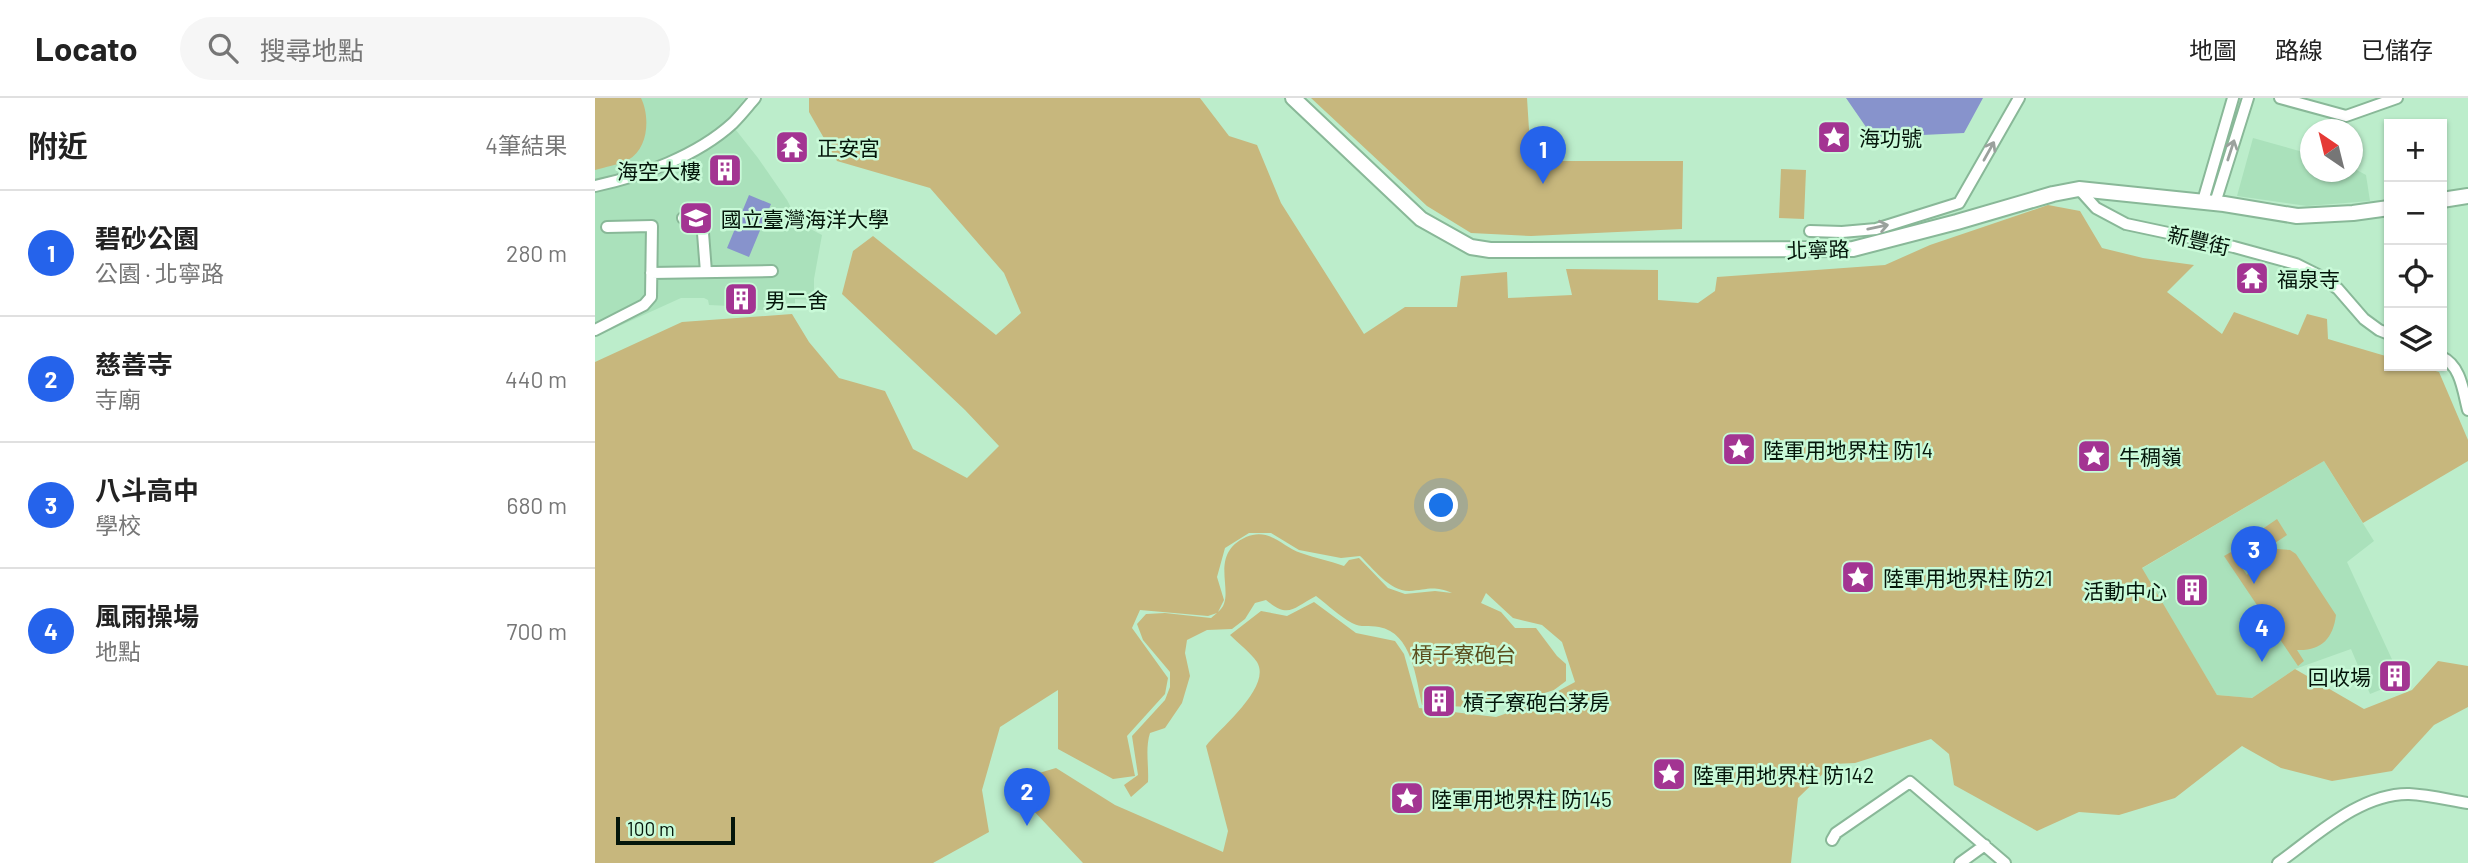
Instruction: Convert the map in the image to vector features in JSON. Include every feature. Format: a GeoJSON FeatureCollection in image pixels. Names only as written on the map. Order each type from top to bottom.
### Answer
{"type":"FeatureCollection","features":[{"type":"Feature","properties":{"kind":"main road","name":"北寧路"},"geometry":{"type":"LineString","coordinates":[[1293,98],[1421,219],[1471,247],[1490,250],[1853,249],[2079,189],[2209,202],[2297,216],[2384,209]]}},
{"type":"Feature","properties":{"kind":"main road"},"geometry":{"type":"LineString","coordinates":[[2447,199],[2468,196]]}},
{"type":"Feature","properties":{"kind":"street"},"geometry":{"type":"LineString","coordinates":[[595,186],[634,176],[696,148],[733,122],[755,98]]}},
{"type":"Feature","properties":{"kind":"street"},"geometry":{"type":"LineString","coordinates":[[1810,231],[1875,229],[1959,203],[2019,98]]}},
{"type":"Feature","properties":{"kind":"street"},"geometry":{"type":"LineString","coordinates":[[2209,202],[2233,98]]}},
{"type":"Feature","properties":{"kind":"street"},"geometry":{"type":"LineString","coordinates":[[2209,202],[2248,98]]}},
{"type":"Feature","properties":{"kind":"street"},"geometry":{"type":"LineString","coordinates":[[2280,98],[2346,116],[2397,98]]}},
{"type":"Feature","properties":{"kind":"street","name":"新豐街"},"geometry":{"type":"LineString","coordinates":[[2079,189],[2096,208],[2126,224],[2234,247],[2296,264],[2338,289],[2364,319],[2384,332]]}},
{"type":"Feature","properties":{"kind":"street"},"geometry":{"type":"LineString","coordinates":[[683,218],[702,220],[706,272]]}},
{"type":"Feature","properties":{"kind":"street"},"geometry":{"type":"LineString","coordinates":[[595,330],[644,305],[651,297],[652,226],[607,227]]}},
{"type":"Feature","properties":{"kind":"street"},"geometry":{"type":"LineString","coordinates":[[651,273],[772,271]]}},
{"type":"Feature","properties":{"kind":"street"},"geometry":{"type":"LineString","coordinates":[[2447,359],[2459,374],[2468,410]]}},
{"type":"Feature","properties":{"kind":"street"},"geometry":{"type":"LineString","coordinates":[[1832,840],[1836,833],[1910,782],[2005,863]]}},
{"type":"Feature","properties":{"kind":"street"},"geometry":{"type":"LineString","coordinates":[[2278,863],[2347,815],[2389,796],[2409,794],[2468,803]]}},
{"type":"Feature","properties":{"kind":"street"},"geometry":{"type":"LineString","coordinates":[[1960,863],[1985,845]]}},
{"type":"Feature","properties":{"kind":"shaded area","name":"國立臺灣海洋大學"},"geometry":{"type":"Polygon","coordinates":[[[595,98],[745,98],[728,120],[787,200],[799,223],[822,235],[814,279],[814,300],[795,299],[795,310],[732,310],[730,306],[709,305],[704,298],[681,298],[595,337],[595,98]]]}},
{"type":"Feature","properties":{"kind":"shaded area"},"geometry":{"type":"Polygon","coordinates":[[[2253,138],[2300,151],[2300,182],[2363,182],[2363,173],[2366,175],[2370,201],[2307,206],[2237,196],[2253,138]]]}},
{"type":"Feature","properties":{"kind":"shaded area"},"geometry":{"type":"Polygon","coordinates":[[[2324,461],[2374,541],[2347,562],[2402,681],[2370,694],[2351,649],[2295,669],[2252,698],[2217,695],[2141,569],[2324,461]]]}},
{"type":"Feature","properties":{"kind":"green space"},"geometry":{"type":"Polygon","coordinates":[[[595,98],[641,98],[646,114],[646,132],[635,155],[624,162],[595,170],[595,98]]]}},
{"type":"Feature","properties":{"kind":"green space","name":"槓子寮砲台"},"geometry":{"type":"Polygon","coordinates":[[[809,98],[1200,98],[1229,136],[1257,145],[1281,203],[1364,334],[1405,307],[1457,307],[1461,276],[1507,272],[1508,298],[1572,295],[1566,269],[1658,270],[1658,300],[1698,303],[1715,291],[1717,277],[1885,265],[1930,245],[2048,205],[2080,211],[2102,248],[2143,258],[2194,265],[2167,292],[2222,334],[2234,312],[2298,335],[2307,314],[2327,319],[2328,339],[2384,356],[2384,371],[2439,372],[2468,440],[2468,461],[2363,523],[2324,461],[2142,568],[2217,695],[2252,698],[2295,669],[2364,709],[2412,690],[2438,661],[2468,666],[2468,707],[2434,725],[2392,771],[2332,781],[2281,768],[2242,746],[2175,798],[2119,815],[2079,812],[2037,831],[1954,785],[1949,754],[1931,739],[1855,763],[1833,764],[1798,798],[1791,863],[1083,863],[1030,807],[1039,773],[1056,768],[1115,805],[1223,852],[1228,831],[1206,746],[1243,706],[1257,683],[1260,672],[1257,662],[1230,635],[1261,611],[1287,616],[1314,602],[1356,633],[1395,641],[1404,654],[1419,708],[1496,717],[1536,703],[1575,682],[1562,642],[1542,625],[1513,618],[1486,593],[1481,603],[1501,612],[1515,628],[1536,628],[1566,664],[1566,681],[1554,690],[1532,697],[1504,695],[1471,707],[1422,705],[1411,658],[1399,638],[1390,631],[1352,623],[1316,596],[1291,610],[1280,609],[1266,600],[1255,603],[1245,619],[1232,629],[1207,630],[1187,640],[1185,653],[1190,676],[1182,703],[1165,728],[1150,733],[1147,751],[1148,782],[1131,797],[1124,785],[1138,775],[1132,736],[1165,700],[1170,687],[1170,672],[1143,640],[1137,624],[1146,614],[1165,613],[1211,618],[1217,613],[1208,616],[1140,610],[1132,628],[1168,678],[1165,694],[1127,736],[1135,776],[1113,779],[1058,749],[1058,690],[1000,727],[982,790],[989,832],[933,863],[595,863],[595,362],[682,322],[792,314],[809,342],[839,378],[885,391],[913,449],[967,478],[999,446],[965,410],[842,294],[853,251],[873,236],[996,335],[1021,313],[1004,273],[930,188],[837,161],[809,112],[809,98]],[[1249,533],[1225,548],[1217,577],[1224,600],[1218,612],[1224,605],[1227,554],[1246,537],[1262,534],[1301,553],[1344,566],[1349,560],[1359,558],[1388,588],[1405,594],[1435,591],[1452,593],[1435,589],[1402,590],[1382,578],[1360,556],[1341,558],[1299,550],[1271,533],[1249,533]]]}},
{"type":"Feature","properties":{"kind":"green space"},"geometry":{"type":"Polygon","coordinates":[[[1311,98],[1527,98],[1531,161],[1683,161],[1682,229],[1531,236],[1471,233],[1427,206],[1311,98]]]}},
{"type":"Feature","properties":{"kind":"green space"},"geometry":{"type":"Polygon","coordinates":[[[1781,169],[1806,170],[1804,219],[1779,218],[1781,169]]]}},
{"type":"Feature","properties":{"kind":"green space"},"geometry":{"type":"Polygon","coordinates":[[[2277,519],[2287,535],[2242,565],[2232,550],[2277,519]]]}},
{"type":"Feature","properties":{"kind":"green space"},"geometry":{"type":"Polygon","coordinates":[[[2277,549],[2290,550],[2296,554],[2336,615],[2332,631],[2324,642],[2313,648],[2297,650],[2304,661],[2298,666],[2224,556],[2231,552],[2247,575],[2258,558],[2277,549]]]}},
{"type":"Feature","properties":{"kind":"water"},"geometry":{"type":"Polygon","coordinates":[[[1846,98],[1983,98],[1964,133],[1881,137],[1866,127],[1846,98]]]}},
{"type":"Feature","properties":{"kind":"water"},"geometry":{"type":"Polygon","coordinates":[[[749,195],[771,204],[749,257],[727,248],[749,195]]]}},
{"type":"Feature","properties":{"kind":"place","name":"海功號"},"geometry":{"type":"Point","coordinates":[1834,137]}},
{"type":"Feature","properties":{"kind":"place","name":"正安宮"},"geometry":{"type":"Point","coordinates":[792,147]}},
{"type":"Feature","properties":{"kind":"place","name":"海空大樓"},"geometry":{"type":"Point","coordinates":[725,170]}},
{"type":"Feature","properties":{"kind":"place","name":"碧砂公園"},"geometry":{"type":"Point","coordinates":[1543,184]}},
{"type":"Feature","properties":{"kind":"place","name":"國立臺灣海洋大學"},"geometry":{"type":"Point","coordinates":[696,218]}},
{"type":"Feature","properties":{"kind":"place","name":"福泉寺"},"geometry":{"type":"Point","coordinates":[2252,278]}},
{"type":"Feature","properties":{"kind":"place","name":"男二舍"},"geometry":{"type":"Point","coordinates":[741,299]}},
{"type":"Feature","properties":{"kind":"place","name":"陸軍用地界柱 防14"},"geometry":{"type":"Point","coordinates":[1739,449]}},
{"type":"Feature","properties":{"kind":"place","name":"牛稠嶺"},"geometry":{"type":"Point","coordinates":[2094,456]}},
{"type":"Feature","properties":{"kind":"place","name":"陸軍用地界柱 防21"},"geometry":{"type":"Point","coordinates":[1858,577]}},
{"type":"Feature","properties":{"kind":"place","name":"八斗高中"},"geometry":{"type":"Point","coordinates":[2254,584]}},
{"type":"Feature","properties":{"kind":"place","name":"活動中心"},"geometry":{"type":"Point","coordinates":[2192,590]}},
{"type":"Feature","properties":{"kind":"place","name":"風雨操場"},"geometry":{"type":"Point","coordinates":[2262,662]}},
{"type":"Feature","properties":{"kind":"place","name":"回收場"},"geometry":{"type":"Point","coordinates":[2395,676]}},
{"type":"Feature","properties":{"kind":"place","name":"槓子寮砲台茅房"},"geometry":{"type":"Point","coordinates":[1439,701]}},
{"type":"Feature","properties":{"kind":"place","name":"陸軍用地界柱 防142"},"geometry":{"type":"Point","coordinates":[1669,774]}},
{"type":"Feature","properties":{"kind":"place","name":"陸軍用地界柱 防145"},"geometry":{"type":"Point","coordinates":[1407,798]}},
{"type":"Feature","properties":{"kind":"place","name":"慈善寺"},"geometry":{"type":"Point","coordinates":[1027,826]}}]}
